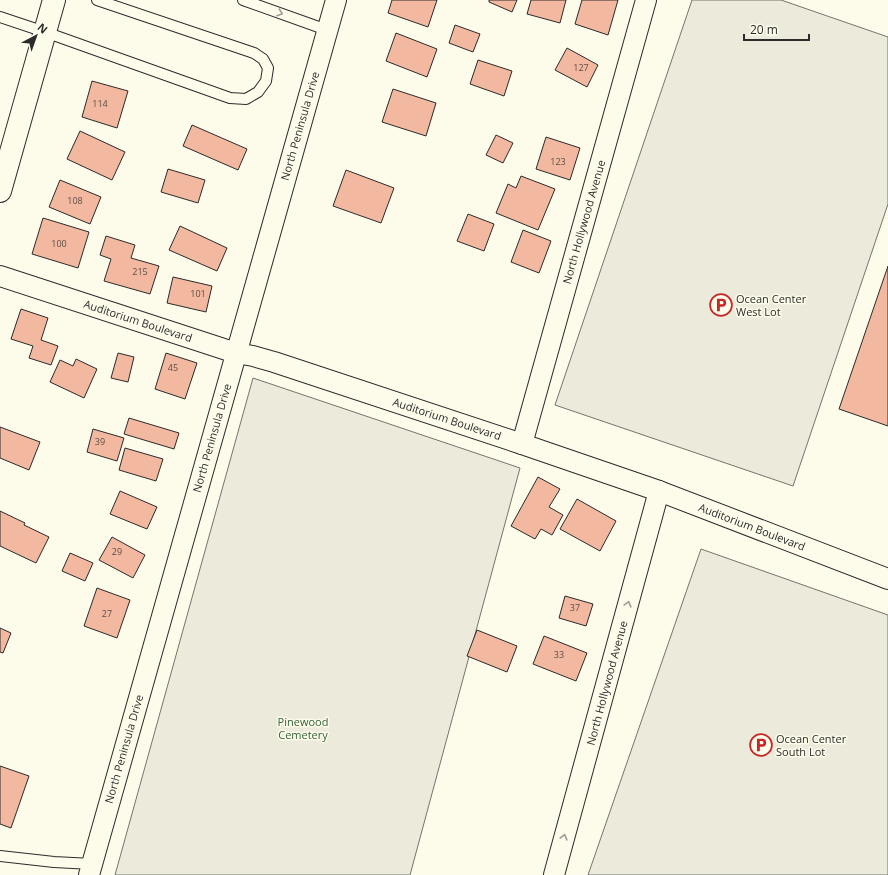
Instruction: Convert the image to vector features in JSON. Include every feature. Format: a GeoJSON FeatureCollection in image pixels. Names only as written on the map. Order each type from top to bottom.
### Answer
{"type":"FeatureCollection","features":[{"type":"Feature","properties":{"kind":"street"},"geometry":{"type":"LineString","coordinates":[[0,191],[54,0]]}},
{"type":"Feature","properties":{"kind":"street","name":"North Peninsula Drive"},"geometry":{"type":"LineString","coordinates":[[90,870],[336,0]]}},
{"type":"Feature","properties":{"kind":"street","name":"North Hollywood Avenue"},"geometry":{"type":"LineString","coordinates":[[522,444],[646,0]]}},
{"type":"Feature","properties":{"kind":"street","name":"Auditorium Boulevard"},"geometry":{"type":"LineString","coordinates":[[0,276],[236,353],[274,362],[522,444],[659,491],[888,579]]}},
{"type":"Feature","properties":{"kind":"street","name":"North Hollywood Avenue"},"geometry":{"type":"LineString","coordinates":[[554,875],[659,491]]}},
{"type":"Feature","properties":{"kind":"lane"},"geometry":{"type":"LineString","coordinates":[[0,18],[45,32],[230,98],[246,99],[258,92],[266,81],[268,68],[263,59],[254,52],[97,0]]}},
{"type":"Feature","properties":{"kind":"lane"},"geometry":{"type":"LineString","coordinates":[[243,0],[327,30]]}},
{"type":"Feature","properties":{"kind":"lane"},"geometry":{"type":"LineString","coordinates":[[0,856],[54,862],[90,870]]}},
{"type":"Feature","properties":{"kind":"green space","name":"Pinewood Cemetery"},"geometry":{"type":"Polygon","coordinates":[[[253,378],[520,468],[410,875],[115,875],[253,378]]]}},
{"type":"Feature","properties":{"kind":"shaded area","name":"Ocean Center West Lot"},"geometry":{"type":"Polygon","coordinates":[[[692,0],[781,0],[888,37],[888,204],[793,486],[555,405],[692,0]]]}},
{"type":"Feature","properties":{"kind":"shaded area","name":"Ocean Center South Lot"},"geometry":{"type":"Polygon","coordinates":[[[701,549],[888,615],[888,875],[588,875],[701,549]]]}},
{"type":"Feature","properties":{"kind":"building"},"geometry":{"type":"Polygon","coordinates":[[[392,0],[437,0],[428,27],[388,13],[392,0]]]}},
{"type":"Feature","properties":{"kind":"building"},"geometry":{"type":"Polygon","coordinates":[[[489,0],[517,0],[512,12],[489,2],[489,0]]]}},
{"type":"Feature","properties":{"kind":"building"},"geometry":{"type":"Polygon","coordinates":[[[531,0],[566,0],[560,23],[527,14],[531,0]]]}},
{"type":"Feature","properties":{"kind":"building"},"geometry":{"type":"Polygon","coordinates":[[[582,0],[618,0],[608,35],[575,24],[582,0]]]}},
{"type":"Feature","properties":{"kind":"building"},"geometry":{"type":"Polygon","coordinates":[[[455,25],[480,34],[473,52],[449,43],[455,25]]]}},
{"type":"Feature","properties":{"kind":"building"},"geometry":{"type":"Polygon","coordinates":[[[396,33],[437,49],[427,77],[386,61],[396,33]]]}},
{"type":"Feature","properties":{"kind":"building"},"geometry":{"type":"Polygon","coordinates":[[[567,48],[598,65],[587,87],[555,70],[567,48]]]}},
{"type":"Feature","properties":{"kind":"building"},"geometry":{"type":"Polygon","coordinates":[[[478,60],[512,71],[504,96],[470,84],[478,60]]]}},
{"type":"Feature","properties":{"kind":"building"},"geometry":{"type":"Polygon","coordinates":[[[92,81],[128,91],[117,128],[82,117],[92,81]]]}},
{"type":"Feature","properties":{"kind":"building"},"geometry":{"type":"Polygon","coordinates":[[[393,89],[436,103],[426,136],[382,122],[393,89]]]}},
{"type":"Feature","properties":{"kind":"building"},"geometry":{"type":"Polygon","coordinates":[[[192,125],[247,149],[238,170],[183,146],[192,125]]]}},
{"type":"Feature","properties":{"kind":"building"},"geometry":{"type":"Polygon","coordinates":[[[80,131],[125,152],[112,180],[67,159],[80,131]]]}},
{"type":"Feature","properties":{"kind":"building"},"geometry":{"type":"Polygon","coordinates":[[[496,135],[513,143],[503,163],[486,155],[496,135]]]}},
{"type":"Feature","properties":{"kind":"building"},"geometry":{"type":"Polygon","coordinates":[[[546,137],[580,148],[570,180],[536,169],[546,137]]]}},
{"type":"Feature","properties":{"kind":"building"},"geometry":{"type":"Polygon","coordinates":[[[168,169],[205,180],[198,203],[161,192],[168,169]]]}},
{"type":"Feature","properties":{"kind":"building"},"geometry":{"type":"Polygon","coordinates":[[[346,170],[394,188],[381,223],[333,206],[346,170]]]}},
{"type":"Feature","properties":{"kind":"building"},"geometry":{"type":"Polygon","coordinates":[[[521,176],[555,189],[538,230],[496,213],[508,184],[516,188],[521,176]]]}},
{"type":"Feature","properties":{"kind":"building"},"geometry":{"type":"Polygon","coordinates":[[[60,180],[101,197],[90,224],[49,207],[60,180]]]}},
{"type":"Feature","properties":{"kind":"building"},"geometry":{"type":"Polygon","coordinates":[[[468,214],[494,224],[484,251],[457,241],[468,214]]]}},
{"type":"Feature","properties":{"kind":"building"},"geometry":{"type":"Polygon","coordinates":[[[43,218],[89,232],[78,268],[32,254],[43,218]]]}},
{"type":"Feature","properties":{"kind":"building"},"geometry":{"type":"Polygon","coordinates":[[[180,226],[227,248],[217,271],[169,250],[180,226]]]}},
{"type":"Feature","properties":{"kind":"building"},"geometry":{"type":"Polygon","coordinates":[[[523,230],[551,241],[539,273],[511,262],[523,230]]]}},
{"type":"Feature","properties":{"kind":"building"},"geometry":{"type":"Polygon","coordinates":[[[106,236],[135,245],[131,258],[159,266],[150,294],[104,281],[111,259],[100,255],[106,236]]]}},
{"type":"Feature","properties":{"kind":"building"},"geometry":{"type":"Polygon","coordinates":[[[888,266],[888,426],[839,409],[888,266]]]}},
{"type":"Feature","properties":{"kind":"building"},"geometry":{"type":"Polygon","coordinates":[[[173,277],[212,286],[206,312],[167,303],[173,277]]]}},
{"type":"Feature","properties":{"kind":"building"},"geometry":{"type":"Polygon","coordinates":[[[21,309],[48,318],[41,340],[58,346],[51,365],[29,358],[33,346],[11,339],[21,309]]]}},
{"type":"Feature","properties":{"kind":"building"},"geometry":{"type":"Polygon","coordinates":[[[118,353],[134,357],[128,382],[111,378],[118,353]]]}},
{"type":"Feature","properties":{"kind":"building"},"geometry":{"type":"Polygon","coordinates":[[[166,353],[197,363],[185,399],[155,389],[166,353]]]}},
{"type":"Feature","properties":{"kind":"building"},"geometry":{"type":"Polygon","coordinates":[[[76,359],[97,369],[84,398],[50,382],[60,360],[73,366],[76,359]]]}},
{"type":"Feature","properties":{"kind":"building"},"geometry":{"type":"Polygon","coordinates":[[[129,418],[179,433],[174,449],[124,434],[129,418]]]}},
{"type":"Feature","properties":{"kind":"building"},"geometry":{"type":"Polygon","coordinates":[[[0,427],[40,442],[29,470],[0,458],[0,427]]]}},
{"type":"Feature","properties":{"kind":"building"},"geometry":{"type":"Polygon","coordinates":[[[93,429],[124,438],[117,461],[87,452],[93,429]]]}},
{"type":"Feature","properties":{"kind":"building"},"geometry":{"type":"Polygon","coordinates":[[[125,448],[163,459],[156,481],[119,470],[125,448]]]}},
{"type":"Feature","properties":{"kind":"building"},"geometry":{"type":"Polygon","coordinates":[[[538,477],[560,489],[549,507],[563,515],[552,535],[541,529],[535,539],[511,526],[538,477]]]}},
{"type":"Feature","properties":{"kind":"building"},"geometry":{"type":"Polygon","coordinates":[[[120,491],[157,507],[147,529],[110,514],[120,491]]]}},
{"type":"Feature","properties":{"kind":"building"},"geometry":{"type":"Polygon","coordinates":[[[577,499],[616,521],[600,551],[560,529],[577,499]]]}},
{"type":"Feature","properties":{"kind":"building"},"geometry":{"type":"Polygon","coordinates":[[[0,511],[49,537],[36,563],[0,546],[0,511]]]}},
{"type":"Feature","properties":{"kind":"building"},"geometry":{"type":"Polygon","coordinates":[[[112,537],[145,555],[133,578],[99,560],[112,537]]]}},
{"type":"Feature","properties":{"kind":"building"},"geometry":{"type":"Polygon","coordinates":[[[70,553],[93,563],[85,581],[62,571],[70,553]]]}},
{"type":"Feature","properties":{"kind":"building"},"geometry":{"type":"Polygon","coordinates":[[[97,588],[130,600],[117,638],[84,626],[97,588]]]}},
{"type":"Feature","properties":{"kind":"building"},"geometry":{"type":"Polygon","coordinates":[[[565,596],[593,604],[586,626],[559,618],[565,596]]]}},
{"type":"Feature","properties":{"kind":"building"},"geometry":{"type":"Polygon","coordinates":[[[0,628],[11,633],[3,653],[0,652],[0,628]]]}},
{"type":"Feature","properties":{"kind":"building"},"geometry":{"type":"Polygon","coordinates":[[[477,630],[517,646],[507,672],[467,656],[477,630]]]}},
{"type":"Feature","properties":{"kind":"building"},"geometry":{"type":"Polygon","coordinates":[[[544,636],[587,653],[576,681],[533,664],[544,636]]]}},
{"type":"Feature","properties":{"kind":"building"},"geometry":{"type":"Polygon","coordinates":[[[0,766],[29,776],[11,828],[0,824],[0,766]]]}},
{"type":"Feature","properties":{"kind":"place","name":"Ocean Center West Lot"},"geometry":{"type":"Point","coordinates":[721,305]}},
{"type":"Feature","properties":{"kind":"place","name":"Ocean Center South Lot"},"geometry":{"type":"Point","coordinates":[761,745]}}]}
